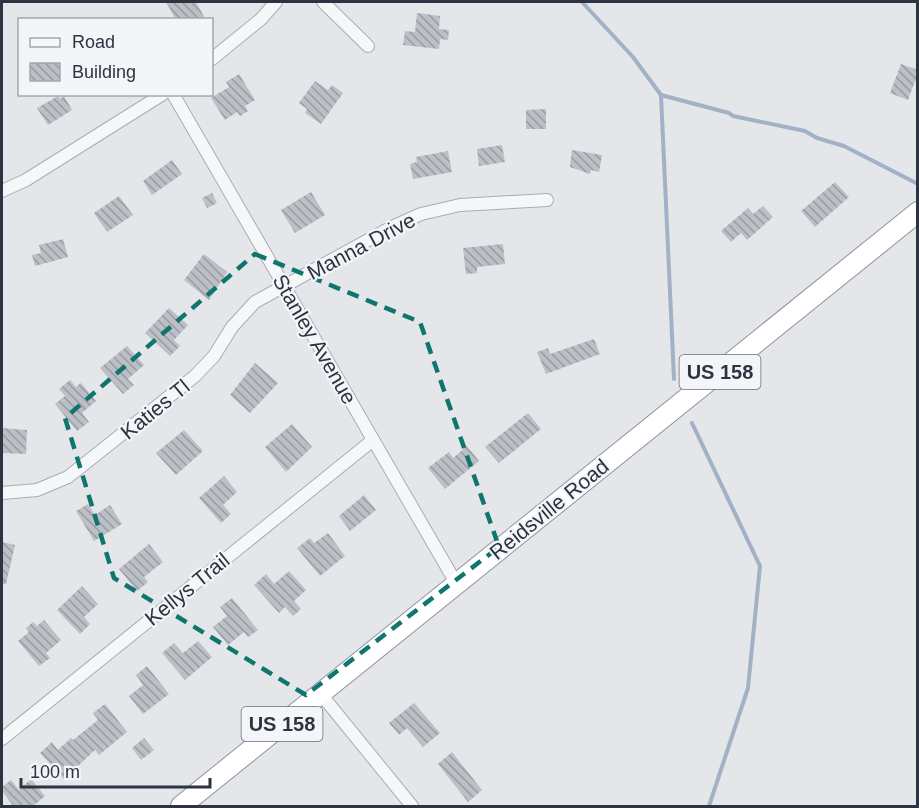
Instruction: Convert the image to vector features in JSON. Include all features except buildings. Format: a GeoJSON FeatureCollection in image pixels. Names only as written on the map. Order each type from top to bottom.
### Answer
{"type":"FeatureCollection","features":[{"type":"Feature","properties":{"kind":"highway","name":"Reidsville Road"},"geometry":{"type":"LineString","coordinates":[[181,807],[918,212]]}},
{"type":"Feature","properties":{"kind":"street"},"geometry":{"type":"LineString","coordinates":[[213,58],[261,19],[276,2]]}},
{"type":"Feature","properties":{"kind":"street"},"geometry":{"type":"LineString","coordinates":[[323,2],[368,46]]}},
{"type":"Feature","properties":{"kind":"street"},"geometry":{"type":"LineString","coordinates":[[2,191],[26,180],[160,96]]}},
{"type":"Feature","properties":{"kind":"street","name":"Stanley Avenue"},"geometry":{"type":"LineString","coordinates":[[174,96],[456,583]]}},
{"type":"Feature","properties":{"kind":"street","name":"Manna Drive"},"geometry":{"type":"LineString","coordinates":[[285,287],[392,227],[420,214],[460,205],[547,200]]}},
{"type":"Feature","properties":{"kind":"street","name":"Katies Tl"},"geometry":{"type":"LineString","coordinates":[[2,493],[20,493],[53,484],[83,467],[195,376],[214,356],[242,314],[255,302],[285,287]]}},
{"type":"Feature","properties":{"kind":"street","name":"Kellys Trail"},"geometry":{"type":"LineString","coordinates":[[2,739],[373,440]]}},
{"type":"Feature","properties":{"kind":"street"},"geometry":{"type":"LineString","coordinates":[[320,693],[412,807]]}},
{"type":"Feature","properties":{"kind":"highlighted area"},"geometry":{"type":"Polygon","coordinates":[[[255,254],[420,322],[499,547],[306,695],[114,578],[65,418],[255,254]]]}},
{"type":"Feature","properties":{"kind":"waterway"},"geometry":{"type":"LineString","coordinates":[[582,2],[633,57],[661,95],[674,379]]}},
{"type":"Feature","properties":{"kind":"waterway"},"geometry":{"type":"LineString","coordinates":[[661,95],[733,116],[805,131],[817,138],[844,146],[918,184]]}},
{"type":"Feature","properties":{"kind":"waterway"},"geometry":{"type":"LineString","coordinates":[[692,423],[760,566],[748,688],[709,806]]}}]}
